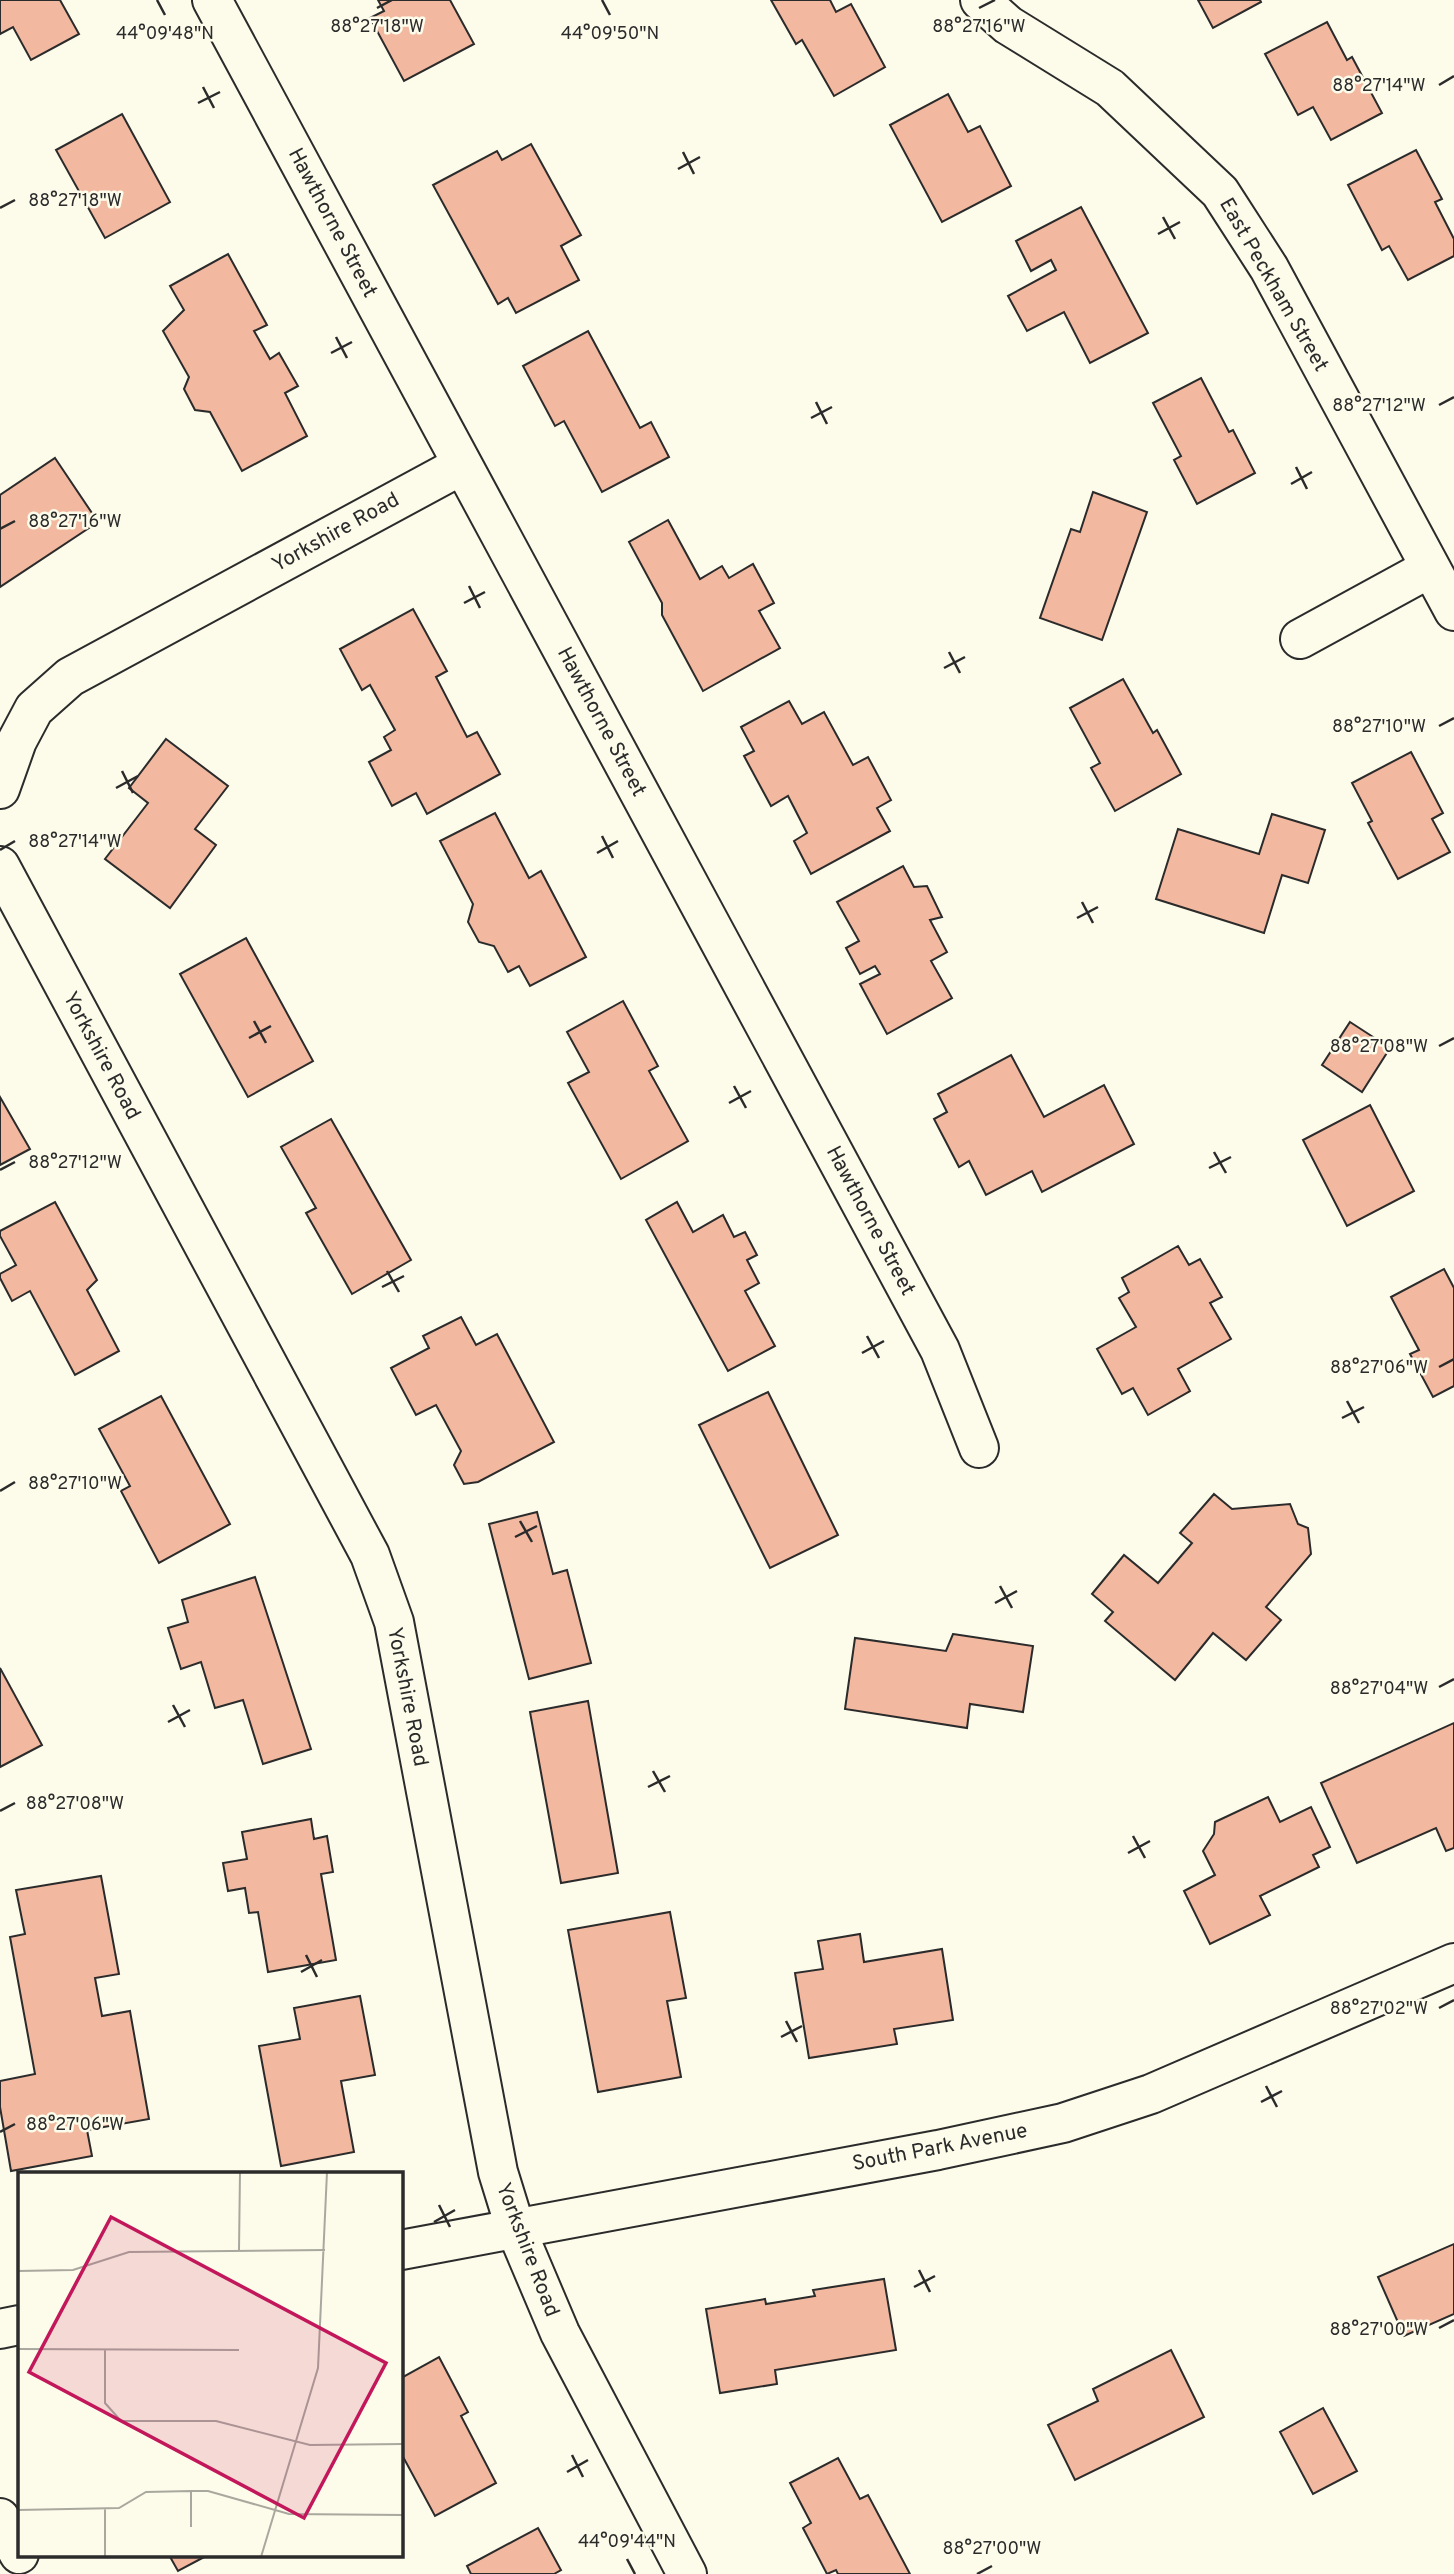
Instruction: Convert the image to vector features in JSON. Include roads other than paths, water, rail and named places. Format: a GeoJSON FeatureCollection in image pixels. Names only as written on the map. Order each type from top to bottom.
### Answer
{"type":"FeatureCollection","features":[{"type":"Feature","properties":{"kind":"street","name":"Hawthorne Street"},"geometry":{"type":"LineString","coordinates":[[212,0],[940,1350],[979,1448]]}},
{"type":"Feature","properties":{"kind":"street","name":"East Peckham Street"},"geometry":{"type":"LineString","coordinates":[[980,0],[1008,25],[1110,88],[1220,192],[1269,268],[1454,611]]}},
{"type":"Feature","properties":{"kind":"street","name":"Yorkshire Road"},"geometry":{"type":"LineString","coordinates":[[0,789],[17,741],[34,709],[70,677],[462,465]]}},
{"type":"Feature","properties":{"kind":"street"},"geometry":{"type":"LineString","coordinates":[[1300,639],[1430,568]]}},
{"type":"Feature","properties":{"kind":"street","name":"Yorkshire Road"},"geometry":{"type":"LineString","coordinates":[[0,866],[370,1555],[394,1622],[498,2172],[515,2227],[559,2333],[687,2574]]}},
{"type":"Feature","properties":{"kind":"street","name":"South Park Avenue"},"geometry":{"type":"LineString","coordinates":[[402,2249],[938,2150],[1063,2123],[1151,2094],[1454,1963]]}},
{"type":"Feature","properties":{"kind":"street"},"geometry":{"type":"LineString","coordinates":[[0,2329],[18,2325]]}},
{"type":"Feature","properties":{"kind":"street"},"geometry":{"type":"LineString","coordinates":[[0,2518],[18,2553]]}},
{"type":"Feature","properties":{"kind":"street"},"geometry":{"type":"LineString","coordinates":[[20,2556],[30,2574]]}}]}
